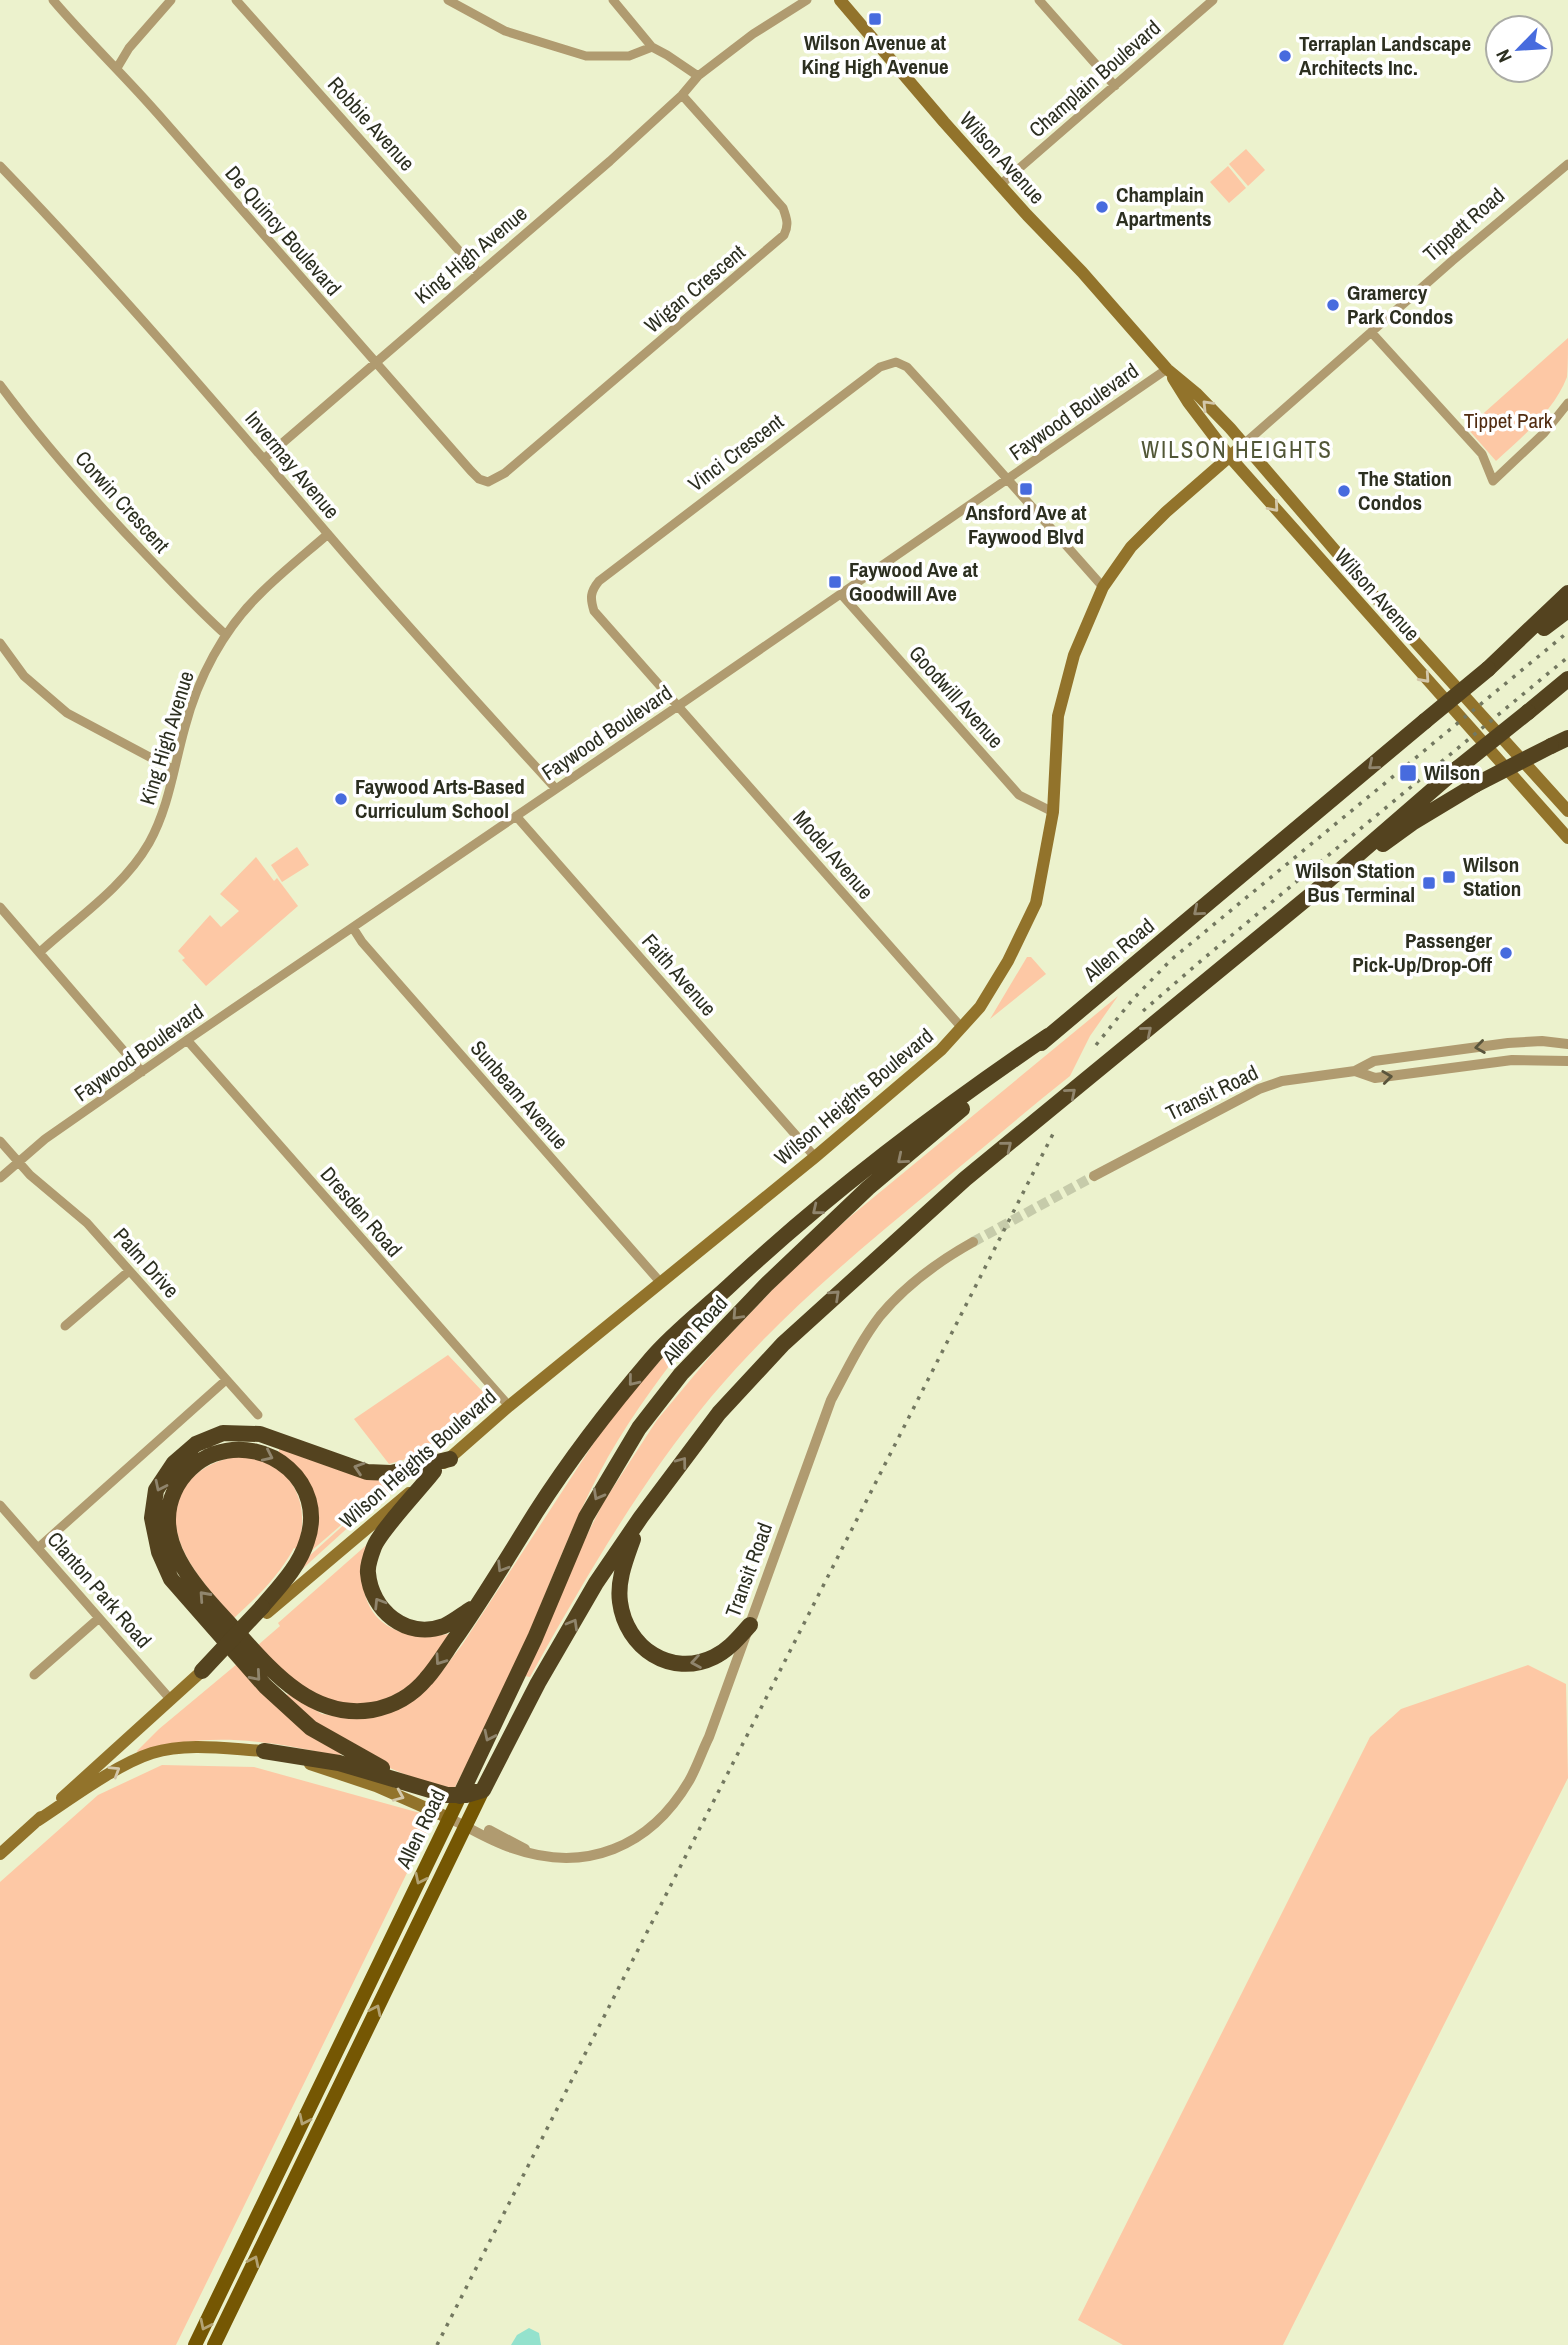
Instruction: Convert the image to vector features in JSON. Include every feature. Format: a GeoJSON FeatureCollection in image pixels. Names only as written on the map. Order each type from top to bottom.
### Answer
{"type":"FeatureCollection","features":[{"type":"Feature","properties":{"kind":"highway"},"geometry":{"type":"LineString","coordinates":[[1488,669],[1568,593]]}},
{"type":"Feature","properties":{"kind":"highway","name":"Allen Road"},"geometry":{"type":"LineString","coordinates":[[460,1796],[530,1650],[586,1517],[639,1428],[681,1374],[766,1285],[868,1188],[1425,721],[1488,669],[1568,610]]}},
{"type":"Feature","properties":{"kind":"highway","name":"Allen Road"},"geometry":{"type":"LineString","coordinates":[[483,1790],[538,1683],[596,1583],[641,1517],[719,1413],[783,1343],[965,1179],[1566,681]]}},
{"type":"Feature","properties":{"kind":"highway"},"geometry":{"type":"LineString","coordinates":[[1323,885],[1412,823],[1475,785],[1568,738]]}},
{"type":"Feature","properties":{"kind":"highway"},"geometry":{"type":"LineString","coordinates":[[202,1671],[265,1610],[298,1562],[308,1540],[311,1521],[309,1500],[302,1484],[291,1470],[267,1455],[251,1449],[229,1450],[198,1462],[176,1487],[167,1516],[171,1541],[180,1564],[196,1586],[266,1665],[294,1690],[333,1709],[357,1712],[390,1706],[408,1696],[426,1679],[479,1604],[539,1508],[595,1430],[654,1355],[762,1255],[891,1150],[991,1074],[1048,1037]]}},
{"type":"Feature","properties":{"kind":"highway"},"geometry":{"type":"LineString","coordinates":[[408,1783],[311,1728],[265,1686],[171,1580],[159,1552],[152,1518],[156,1490],[174,1463],[196,1444],[223,1433],[260,1434],[367,1472],[391,1473],[450,1458]]}},
{"type":"Feature","properties":{"kind":"highway"},"geometry":{"type":"LineString","coordinates":[[434,1471],[375,1544],[367,1571],[375,1601],[389,1618],[408,1627],[426,1629],[444,1626],[479,1604]]}},
{"type":"Feature","properties":{"kind":"highway"},"geometry":{"type":"LineString","coordinates":[[641,1517],[622,1573],[620,1591],[623,1616],[629,1631],[642,1648],[664,1661],[679,1664],[700,1662],[723,1653],[750,1625]]}},
{"type":"Feature","properties":{"kind":"highway"},"geometry":{"type":"LineString","coordinates":[[264,1751],[339,1763],[460,1796],[483,1790]]}},
{"type":"Feature","properties":{"kind":"main road","name":"Wilson Avenue"},"geometry":{"type":"LineString","coordinates":[[839,0],[1000,185],[1082,272],[1167,369],[1229,456],[1568,838]]}},
{"type":"Feature","properties":{"kind":"main road","name":"Wilson Avenue"},"geometry":{"type":"LineString","coordinates":[[1167,369],[1196,393],[1244,444],[1375,597],[1568,811]]}},
{"type":"Feature","properties":{"kind":"main road","name":"Tippett Road"},"geometry":{"type":"LineString","coordinates":[[1229,456],[1244,444]]}},
{"type":"Feature","properties":{"kind":"main road","name":"Wilson Heights Boulevard"},"geometry":{"type":"LineString","coordinates":[[265,1610],[509,1406],[815,1157],[942,1050],[962,1028],[979,1007],[1008,961],[1036,903],[1053,812],[1058,716],[1074,655],[1103,587],[1131,547],[1229,456]]}},
{"type":"Feature","properties":{"kind":"main road"},"geometry":{"type":"LineString","coordinates":[[0,1854],[202,1671]]}},
{"type":"Feature","properties":{"kind":"main road"},"geometry":{"type":"LineString","coordinates":[[37,1821],[131,1762],[152,1753],[192,1748],[264,1751],[346,1775],[449,1818]]}},
{"type":"Feature","properties":{"kind":"main road","name":"Allen Road"},"geometry":{"type":"LineString","coordinates":[[214,2345],[483,1790]]}},
{"type":"Feature","properties":{"kind":"main road","name":"Allen Road"},"geometry":{"type":"LineString","coordinates":[[195,2345],[460,1796]]}},
{"type":"Feature","properties":{"kind":"street","name":"De Quincy Boulevard"},"geometry":{"type":"LineString","coordinates":[[53,0],[88,41],[117,68],[471,471],[488,482]]}},
{"type":"Feature","properties":{"kind":"street"},"geometry":{"type":"LineString","coordinates":[[117,68],[129,48],[171,0]]}},
{"type":"Feature","properties":{"kind":"street","name":"Robbie Avenue"},"geometry":{"type":"LineString","coordinates":[[236,0],[478,272]]}},
{"type":"Feature","properties":{"kind":"street"},"geometry":{"type":"LineString","coordinates":[[448,0],[505,31],[586,56],[629,56],[652,47]]}},
{"type":"Feature","properties":{"kind":"street"},"geometry":{"type":"LineString","coordinates":[[613,0],[652,47],[698,76]]}},
{"type":"Feature","properties":{"kind":"street","name":"King High Avenue"},"geometry":{"type":"LineString","coordinates":[[265,458],[610,161],[682,95],[698,76],[752,34],[807,0]]}},
{"type":"Feature","properties":{"kind":"street"},"geometry":{"type":"LineString","coordinates":[[1038,0],[1115,86]]}},
{"type":"Feature","properties":{"kind":"street","name":"Champlain Boulevard"},"geometry":{"type":"LineString","coordinates":[[1000,185],[1213,0]]}},
{"type":"Feature","properties":{"kind":"street","name":"Wigan Crescent"},"geometry":{"type":"LineString","coordinates":[[488,482],[505,473],[784,235],[788,227],[783,208],[682,95]]}},
{"type":"Feature","properties":{"kind":"street","name":"Tippett Road"},"geometry":{"type":"LineString","coordinates":[[1244,444],[1568,164]]}},
{"type":"Feature","properties":{"kind":"street","name":"Invermay Avenue"},"geometry":{"type":"LineString","coordinates":[[0,166],[95,267],[556,789]]}},
{"type":"Feature","properties":{"kind":"street"},"geometry":{"type":"LineString","coordinates":[[1371,332],[1482,454],[1493,481],[1544,433],[1568,404]]}},
{"type":"Feature","properties":{"kind":"street","name":"Vinci Crescent"},"geometry":{"type":"LineString","coordinates":[[678,706],[594,611],[591,590],[599,581],[880,367],[896,362],[907,368],[1007,480]]}},
{"type":"Feature","properties":{"kind":"street","name":"Faywood Boulevard"},"geometry":{"type":"LineString","coordinates":[[0,1178],[45,1139],[187,1040],[1167,369]]}},
{"type":"Feature","properties":{"kind":"street","name":"Corwin Crescent"},"geometry":{"type":"LineString","coordinates":[[0,385],[27,422],[93,499],[226,635]]}},
{"type":"Feature","properties":{"kind":"street"},"geometry":{"type":"LineString","coordinates":[[1007,480],[1103,587]]}},
{"type":"Feature","properties":{"kind":"street","name":"King High Avenue"},"geometry":{"type":"LineString","coordinates":[[40,952],[108,893],[137,862],[162,815],[193,701],[226,635],[258,595],[328,534]]}},
{"type":"Feature","properties":{"kind":"street","name":"Goodwill Avenue"},"geometry":{"type":"LineString","coordinates":[[841,594],[1019,795],[1053,812]]}},
{"type":"Feature","properties":{"kind":"street"},"geometry":{"type":"LineString","coordinates":[[0,643],[24,676],[67,713],[174,770]]}},
{"type":"Feature","properties":{"kind":"street","name":"Model Avenue"},"geometry":{"type":"LineString","coordinates":[[678,706],[962,1028]]}},
{"type":"Feature","properties":{"kind":"street","name":"Faith Avenue"},"geometry":{"type":"LineString","coordinates":[[516,816],[815,1157]]}},
{"type":"Feature","properties":{"kind":"street"},"geometry":{"type":"LineString","coordinates":[[0,907],[142,1072]]}},
{"type":"Feature","properties":{"kind":"street","name":"Sunbeam Avenue"},"geometry":{"type":"LineString","coordinates":[[353,928],[362,942],[661,1283]]}},
{"type":"Feature","properties":{"kind":"street","name":"Dresden Road"},"geometry":{"type":"LineString","coordinates":[[187,1040],[509,1406]]}},
{"type":"Feature","properties":{"kind":"street","name":"Transit Road"},"geometry":{"type":"LineString","coordinates":[[1094,1176],[1259,1089],[1282,1081],[1355,1071],[1374,1061],[1508,1043],[1542,1041],[1568,1044]]}},
{"type":"Feature","properties":{"kind":"street","name":"Transit Road"},"geometry":{"type":"LineString","coordinates":[[1355,1071],[1375,1078],[1513,1060],[1568,1061]]}},
{"type":"Feature","properties":{"kind":"street","name":"Palm Drive"},"geometry":{"type":"LineString","coordinates":[[0,1141],[18,1162],[87,1223],[258,1416]]}},
{"type":"Feature","properties":{"kind":"street","name":"Transit Road"},"geometry":{"type":"LineString","coordinates":[[449,1818],[514,1841],[533,1854],[572,1858],[600,1854],[623,1846],[642,1835],[664,1815],[690,1779],[709,1737],[831,1400],[857,1350],[881,1316],[898,1298],[944,1258],[972,1242]]}},
{"type":"Feature","properties":{"kind":"street"},"geometry":{"type":"LineString","coordinates":[[65,1326],[129,1270]]}},
{"type":"Feature","properties":{"kind":"street"},"geometry":{"type":"LineString","coordinates":[[38,1547],[226,1380]]}},
{"type":"Feature","properties":{"kind":"street","name":"Clanton Park Road"},"geometry":{"type":"LineString","coordinates":[[0,1504],[171,1700]]}},
{"type":"Feature","properties":{"kind":"street"},"geometry":{"type":"LineString","coordinates":[[34,1675],[99,1618]]}},
{"type":"Feature","properties":{"kind":"green space"},"geometry":{"type":"Polygon","coordinates":[[[1246,149],[1265,170],[1248,186],[1229,164],[1246,149]]]}},
{"type":"Feature","properties":{"kind":"green space"},"geometry":{"type":"Polygon","coordinates":[[[1228,166],[1246,188],[1229,203],[1210,182],[1228,166]]]}},
{"type":"Feature","properties":{"kind":"green space","name":"Tippet Park"},"geometry":{"type":"Polygon","coordinates":[[[1568,338],[1567,377],[1554,401],[1536,423],[1496,461],[1467,428],[1568,338]]]}},
{"type":"Feature","properties":{"kind":"green space"},"geometry":{"type":"Polygon","coordinates":[[[297,847],[309,865],[282,882],[271,865],[297,847]]]}},
{"type":"Feature","properties":{"kind":"green space"},"geometry":{"type":"Polygon","coordinates":[[[256,857],[274,881],[277,878],[298,906],[206,986],[182,960],[185,958],[178,951],[210,915],[221,927],[239,911],[220,894],[256,857]]]}},
{"type":"Feature","properties":{"kind":"green space"},"geometry":{"type":"Polygon","coordinates":[[[1027,957],[1031,957],[1046,974],[990,1019],[1027,957]]]}},
{"type":"Feature","properties":{"kind":"green space"},"geometry":{"type":"Polygon","coordinates":[[[1118,996],[1090,1036],[1070,1076],[820,1285],[764,1339],[711,1397],[660,1463],[592,1568],[530,1677],[525,1676],[579,1551],[603,1503],[657,1420],[717,1348],[798,1263],[851,1216],[1118,996]]]}},
{"type":"Feature","properties":{"kind":"green space"},"geometry":{"type":"Polygon","coordinates":[[[692,1327],[697,1330],[639,1408],[596,1480],[515,1665],[455,1787],[414,1778],[363,1755],[333,1736],[284,1697],[288,1694],[322,1714],[353,1719],[382,1715],[424,1691],[462,1645],[599,1435],[643,1379],[692,1327]]]}},
{"type":"Feature","properties":{"kind":"green space"},"geometry":{"type":"Polygon","coordinates":[[[448,1355],[484,1393],[484,1400],[416,1456],[389,1464],[354,1419],[448,1355]]]}},
{"type":"Feature","properties":{"kind":"green space"},"geometry":{"type":"Polygon","coordinates":[[[279,1446],[392,1481],[310,1552],[316,1530],[279,1454],[279,1446]]]}},
{"type":"Feature","properties":{"kind":"green space"},"geometry":{"type":"Polygon","coordinates":[[[239,1456],[266,1462],[287,1478],[299,1499],[302,1524],[297,1549],[294,1548],[267,1586],[234,1618],[186,1556],[175,1520],[178,1502],[192,1478],[210,1465],[239,1456]]]}},
{"type":"Feature","properties":{"kind":"green space"},"geometry":{"type":"Polygon","coordinates":[[[407,1474],[299,1572],[307,1558],[398,1476],[407,1474]]]}},
{"type":"Feature","properties":{"kind":"green space"},"geometry":{"type":"Polygon","coordinates":[[[371,1541],[363,1584],[369,1605],[376,1616],[386,1625],[411,1635],[439,1636],[453,1633],[427,1668],[412,1683],[395,1694],[378,1701],[342,1703],[306,1689],[281,1669],[258,1645],[280,1626],[278,1623],[371,1541]]]}},
{"type":"Feature","properties":{"kind":"green space"},"geometry":{"type":"Polygon","coordinates":[[[237,1664],[341,1752],[340,1757],[290,1746],[239,1740],[188,1742],[138,1753],[159,1729],[237,1664]]]}},
{"type":"Feature","properties":{"kind":"green space"},"geometry":{"type":"Polygon","coordinates":[[[1528,1665],[1566,1684],[1568,1778],[1283,2345],[1123,2345],[1078,2320],[1370,1737],[1401,1709],[1528,1665]]]}},
{"type":"Feature","properties":{"kind":"green space"},"geometry":{"type":"Polygon","coordinates":[[[162,1765],[254,1767],[420,1813],[428,1830],[176,2345],[0,2345],[0,1882],[98,1795],[162,1765]]]}},
{"type":"Feature","properties":{"kind":"water"},"geometry":{"type":"Polygon","coordinates":[[[529,2328],[539,2333],[541,2345],[511,2345],[517,2335],[529,2328]]]}},
{"type":"Feature","properties":{"kind":"tunnel"},"geometry":{"type":"LineString","coordinates":[[973,1242],[1094,1176]]}},
{"type":"Feature","properties":{"kind":"railway"},"geometry":{"type":"LineString","coordinates":[[1096,1045],[1133,999],[1172,959],[1568,632]]}},
{"type":"Feature","properties":{"kind":"railway"},"geometry":{"type":"LineString","coordinates":[[1143,1011],[1568,657]]}},
{"type":"Feature","properties":{"kind":"railway"},"geometry":{"type":"LineString","coordinates":[[437,2345],[1055,1130]]}},
{"type":"Feature","properties":{"kind":"place","name":"Wilson Avenue at King High Avenue"},"geometry":{"type":"Point","coordinates":[875,19]}},
{"type":"Feature","properties":{"kind":"place","name":"Terraplan Landscape Architects Inc."},"geometry":{"type":"Point","coordinates":[1285,56]}},
{"type":"Feature","properties":{"kind":"place","name":"Champlain Apartments"},"geometry":{"type":"Point","coordinates":[1102,207]}},
{"type":"Feature","properties":{"kind":"place","name":"Gramercy Park Condos"},"geometry":{"type":"Point","coordinates":[1333,305]}},
{"type":"Feature","properties":{"kind":"place","name":"Ansford Ave at Faywood Blvd"},"geometry":{"type":"Point","coordinates":[1026,489]}},
{"type":"Feature","properties":{"kind":"place","name":"The Station Condos"},"geometry":{"type":"Point","coordinates":[1344,491]}},
{"type":"Feature","properties":{"kind":"place","name":"Faywood Ave at Goodwill Ave"},"geometry":{"type":"Point","coordinates":[835,582]}},
{"type":"Feature","properties":{"kind":"place","name":"Wilson"},"geometry":{"type":"Point","coordinates":[1408,773]}},
{"type":"Feature","properties":{"kind":"place","name":"Faywood Arts-Based Curriculum School"},"geometry":{"type":"Point","coordinates":[341,799]}},
{"type":"Feature","properties":{"kind":"place","name":"Wilson Station"},"geometry":{"type":"Point","coordinates":[1449,877]}},
{"type":"Feature","properties":{"kind":"place","name":"Wilson Station Bus Terminal"},"geometry":{"type":"Point","coordinates":[1429,883]}},
{"type":"Feature","properties":{"kind":"place","name":"Passenger Pick-Up/Drop-Off"},"geometry":{"type":"Point","coordinates":[1506,953]}},
{"type":"Feature","properties":{"kind":"district","name":"WILSON HEIGHTS"},"geometry":{"type":"Point","coordinates":[1237,450]}}]}
